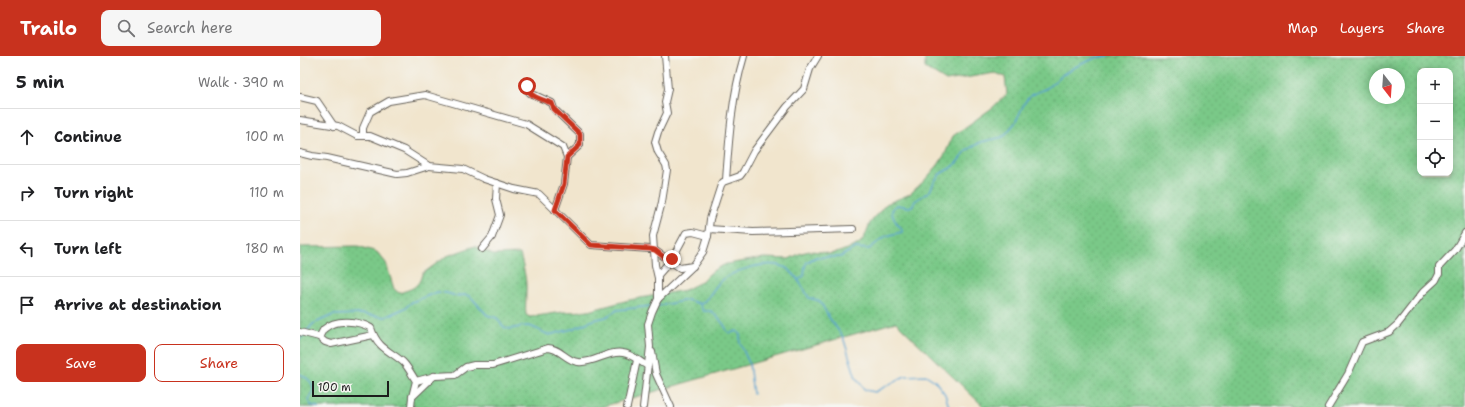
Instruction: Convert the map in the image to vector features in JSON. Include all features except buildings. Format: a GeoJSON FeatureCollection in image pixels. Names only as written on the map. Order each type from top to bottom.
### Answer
{"type":"FeatureCollection","features":[{"type":"Feature","properties":{"kind":"street"},"geometry":{"type":"LineString","coordinates":[[665,56],[668,89],[665,102],[667,114],[655,142],[667,170],[660,214],[654,231],[653,249],[658,275],[658,299],[648,324],[650,347],[656,374],[671,407]]}},
{"type":"Feature","properties":{"kind":"street"},"geometry":{"type":"LineString","coordinates":[[726,180],[729,138],[735,94],[744,56]]}},
{"type":"Feature","properties":{"kind":"street"},"geometry":{"type":"LineString","coordinates":[[658,299],[693,266],[703,252],[710,220],[723,182],[740,176],[754,150],[787,107],[804,89],[810,69],[818,56]]}},
{"type":"Feature","properties":{"kind":"street"},"geometry":{"type":"LineString","coordinates":[[527,81],[527,90],[530,93],[552,103],[554,109],[580,134],[580,145],[567,157]]}},
{"type":"Feature","properties":{"kind":"street"},"geometry":{"type":"LineString","coordinates":[[363,136],[363,128],[370,112],[389,101],[425,95],[526,124],[563,147],[567,157],[564,184],[555,210]]}},
{"type":"Feature","properties":{"kind":"street"},"geometry":{"type":"LineString","coordinates":[[300,97],[317,101],[334,126]]}},
{"type":"Feature","properties":{"kind":"street"},"geometry":{"type":"LineString","coordinates":[[300,120],[338,126],[357,136],[370,136],[404,150],[429,166]]}},
{"type":"Feature","properties":{"kind":"street"},"geometry":{"type":"LineString","coordinates":[[300,153],[397,174],[407,173],[429,166],[463,169],[484,179],[514,189],[539,194],[591,245],[653,249],[680,268],[693,266]]}},
{"type":"Feature","properties":{"kind":"street"},"geometry":{"type":"LineString","coordinates":[[482,249],[492,237],[500,215],[496,199],[497,183]]}},
{"type":"Feature","properties":{"kind":"street"},"geometry":{"type":"LineString","coordinates":[[658,275],[670,262],[686,233],[853,229]]}},
{"type":"Feature","properties":{"kind":"street"},"geometry":{"type":"LineString","coordinates":[[1328,407],[1348,374],[1362,342],[1389,332],[1398,324],[1423,292],[1436,280],[1439,274],[1439,267],[1455,250],[1465,233]]}},
{"type":"Feature","properties":{"kind":"street"},"geometry":{"type":"LineString","coordinates":[[319,337],[325,329],[334,324],[343,322],[355,322],[371,328],[373,335],[388,352],[404,363],[416,381],[412,397],[412,407]]}},
{"type":"Feature","properties":{"kind":"street"},"geometry":{"type":"LineString","coordinates":[[300,332],[319,337],[325,342],[331,344],[373,335]]}},
{"type":"Feature","properties":{"kind":"street"},"geometry":{"type":"LineString","coordinates":[[643,407],[650,347]]}},
{"type":"Feature","properties":{"kind":"street"},"geometry":{"type":"LineString","coordinates":[[416,381],[435,376],[455,375],[470,366],[493,366],[548,348],[555,349],[570,359],[579,362],[591,361],[617,353],[624,353],[648,366]]}},
{"type":"Feature","properties":{"kind":"street"},"geometry":{"type":"LineString","coordinates":[[626,407],[637,360]]}},
{"type":"Feature","properties":{"kind":"street"},"geometry":{"type":"LineString","coordinates":[[412,397],[435,376]]}},
{"type":"Feature","properties":{"kind":"green space"},"geometry":{"type":"Polygon","coordinates":[[[925,56],[1465,56],[1465,407],[984,407],[896,322],[601,407],[300,407],[300,247],[358,246],[377,252],[386,263],[394,289],[399,293],[417,285],[422,274],[447,256],[475,246],[493,255],[520,254],[526,282],[526,315],[530,317],[563,312],[588,311],[629,300],[685,290],[699,283],[714,270],[726,264],[764,258],[789,259],[801,253],[810,251],[829,254],[839,252],[861,242],[870,223],[886,204],[910,194],[938,165],[953,136],[992,108],[1007,94],[1005,77],[995,73],[946,81],[925,68],[925,56]]]}},
{"type":"Feature","properties":{"kind":"waterway"},"geometry":{"type":"LineString","coordinates":[[798,280],[804,276],[807,262],[816,257],[840,257],[855,248],[869,249],[886,236],[902,232],[902,229],[893,217],[892,210],[894,207],[897,205],[912,206],[915,201],[930,191],[940,174],[954,166],[967,150],[981,142],[1003,137],[1015,123],[1025,102],[1031,95],[1047,88],[1062,75],[1075,67],[1095,58],[1109,56]]}},
{"type":"Feature","properties":{"kind":"waterway"},"geometry":{"type":"LineString","coordinates":[[657,306],[688,300],[700,304],[706,300],[720,282],[741,270],[750,267],[769,265],[784,267],[795,276],[809,298],[820,301],[828,316],[843,337],[856,378],[865,390],[875,392],[905,376],[926,375],[935,381],[945,394],[949,407]]}},
{"type":"Feature","properties":{"kind":"waterway"},"geometry":{"type":"LineString","coordinates":[[306,332],[313,324],[333,315],[362,314],[385,317],[405,308],[412,302],[437,292],[456,296],[470,296],[487,315],[497,318],[504,327],[510,329],[528,326],[536,328],[549,335],[572,329],[593,320],[606,317],[617,310],[651,306]]}},
{"type":"Feature","properties":{"kind":"waterway"},"geometry":{"type":"LineString","coordinates":[[700,304],[703,311],[711,311],[724,325],[727,331],[730,333],[737,331],[740,334],[740,343],[749,363],[753,394]]}},
{"type":"Feature","properties":{"kind":"waterway"},"geometry":{"type":"LineString","coordinates":[[300,339],[304,335]]}},
{"type":"Feature","properties":{"kind":"waterway"},"geometry":{"type":"LineString","coordinates":[[300,374],[307,378],[313,386],[313,391],[308,400],[311,405],[318,407]]}},
{"type":"Feature","properties":{"kind":"route"},"geometry":{"type":"LineString","coordinates":[[527,86],[527,90],[530,93],[552,103],[554,109],[580,134],[580,145],[571,155],[567,157],[564,184],[555,210],[591,245],[653,249],[670,262],[672,259]]}}]}
